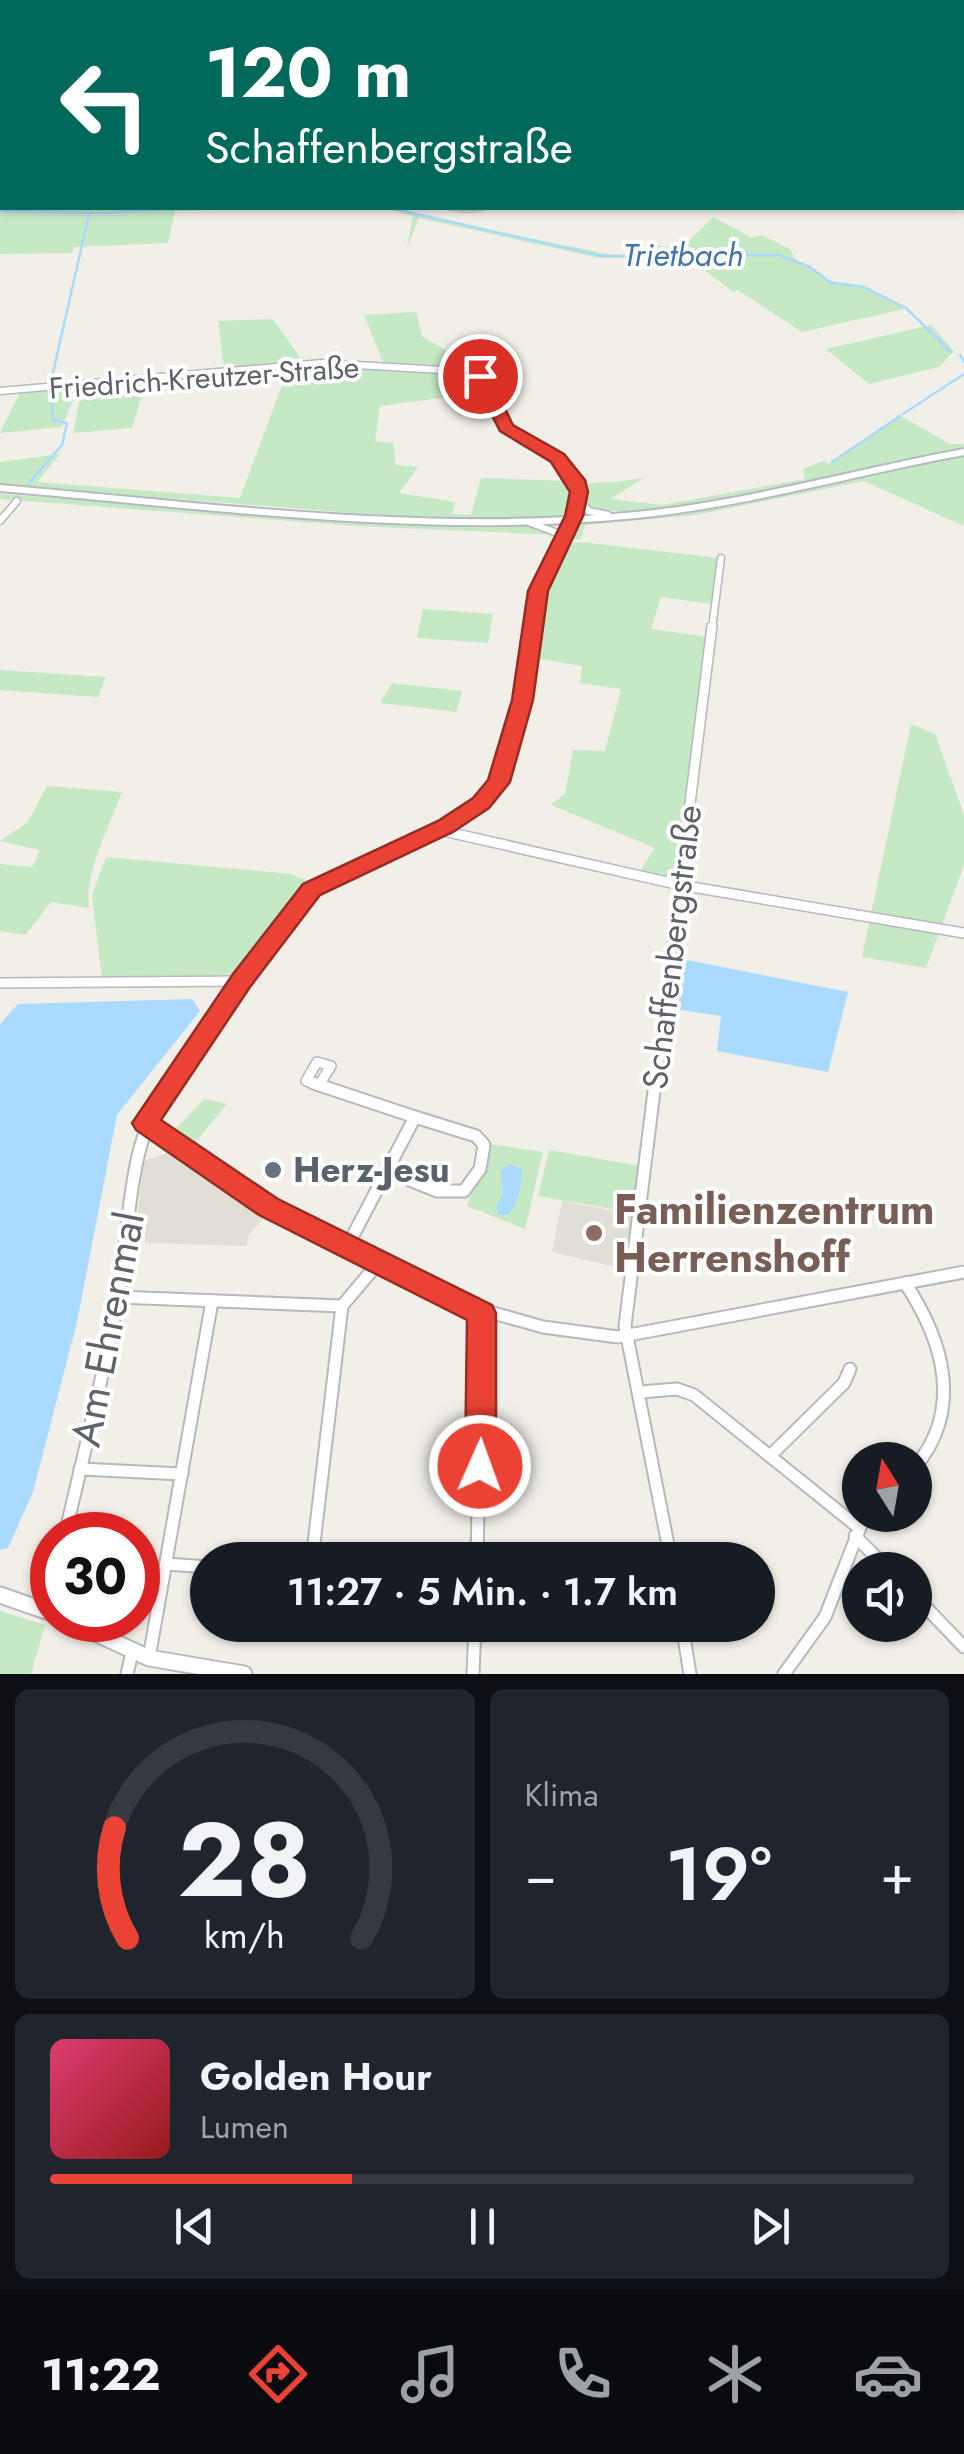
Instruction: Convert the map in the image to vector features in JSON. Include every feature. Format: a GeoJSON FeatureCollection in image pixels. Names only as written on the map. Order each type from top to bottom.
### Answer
{"type":"FeatureCollection","features":[{"type":"Feature","properties":{"kind":"main road"},"geometry":{"type":"LineString","coordinates":[[0,488],[380,517],[525,522],[636,516],[744,500],[964,452]]}},
{"type":"Feature","properties":{"kind":"street","name":"Friedrich-Kreutzer-Straße"},"geometry":{"type":"LineString","coordinates":[[0,391],[322,363],[477,372],[506,428],[558,458],[576,480],[579,499]]}},
{"type":"Feature","properties":{"kind":"street"},"geometry":{"type":"LineString","coordinates":[[636,516],[594,514],[579,499],[538,591],[523,700],[498,782],[481,803],[439,830],[318,884],[242,981],[145,1123],[238,1189],[482,1313],[581,1334],[627,1335],[964,1272]]}},
{"type":"Feature","properties":{"kind":"street"},"geometry":{"type":"LineString","coordinates":[[0,520],[17,501]]}},
{"type":"Feature","properties":{"kind":"street"},"geometry":{"type":"LineString","coordinates":[[525,522],[554,528],[565,536]]}},
{"type":"Feature","properties":{"kind":"street","name":"Schaffenbergstraße"},"geometry":{"type":"LineString","coordinates":[[627,1335],[721,558]]}},
{"type":"Feature","properties":{"kind":"street"},"geometry":{"type":"LineString","coordinates":[[439,830],[680,885],[964,933]]}},
{"type":"Feature","properties":{"kind":"street"},"geometry":{"type":"LineString","coordinates":[[0,982],[242,981]]}},
{"type":"Feature","properties":{"kind":"street"},"geometry":{"type":"LineString","coordinates":[[319,1085],[482,1140],[485,1148],[472,1188],[463,1195],[450,1196],[387,1171]]}},
{"type":"Feature","properties":{"kind":"street"},"geometry":{"type":"LineString","coordinates":[[348,1245],[415,1117]]}},
{"type":"Feature","properties":{"kind":"street","name":"Am Ehrenmal"},"geometry":{"type":"LineString","coordinates":[[70,1512],[118,1297],[145,1123]]}},
{"type":"Feature","properties":{"kind":"street"},"geometry":{"type":"LineString","coordinates":[[314,1542],[342,1306],[378,1262]]}},
{"type":"Feature","properties":{"kind":"street"},"geometry":{"type":"LineString","coordinates":[[905,1282],[936,1336],[942,1370],[938,1439],[932,1446]]}},
{"type":"Feature","properties":{"kind":"street"},"geometry":{"type":"LineString","coordinates":[[118,1297],[342,1306]]}},
{"type":"Feature","properties":{"kind":"street"},"geometry":{"type":"LineString","coordinates":[[127,1674],[141,1656],[166,1564],[212,1301]]}},
{"type":"Feature","properties":{"kind":"street"},"geometry":{"type":"LineString","coordinates":[[478,1542],[482,1313]]}},
{"type":"Feature","properties":{"kind":"street"},"geometry":{"type":"LineString","coordinates":[[627,1335],[668,1542]]}},
{"type":"Feature","properties":{"kind":"street"},"geometry":{"type":"LineString","coordinates":[[770,1456],[844,1383],[850,1369]]}},
{"type":"Feature","properties":{"kind":"street"},"geometry":{"type":"LineString","coordinates":[[640,1392],[689,1392],[842,1512]]}},
{"type":"Feature","properties":{"kind":"street"},"geometry":{"type":"LineString","coordinates":[[80,1469],[182,1474]]}},
{"type":"Feature","properties":{"kind":"street"},"geometry":{"type":"LineString","coordinates":[[784,1674],[825,1617],[858,1532]]}},
{"type":"Feature","properties":{"kind":"street"},"geometry":{"type":"LineString","coordinates":[[166,1564],[190,1566]]}},
{"type":"Feature","properties":{"kind":"street"},"geometry":{"type":"LineString","coordinates":[[0,1595],[30,1605]]}},
{"type":"Feature","properties":{"kind":"street"},"geometry":{"type":"LineString","coordinates":[[932,1614],[964,1647]]}},
{"type":"Feature","properties":{"kind":"street"},"geometry":{"type":"LineString","coordinates":[[112,1642],[141,1656],[244,1674]]}},
{"type":"Feature","properties":{"kind":"street"},"geometry":{"type":"LineString","coordinates":[[473,1674],[474,1642]]}},
{"type":"Feature","properties":{"kind":"street"},"geometry":{"type":"LineString","coordinates":[[685,1642],[690,1674]]}},
{"type":"Feature","properties":{"kind":"shaded area"},"geometry":{"type":"Polygon","coordinates":[[[174,1151],[269,1213],[249,1234],[247,1246],[145,1243],[145,1232],[136,1232],[143,1161],[174,1151]]]}},
{"type":"Feature","properties":{"kind":"shaded area","name":"Familienzentrum Herrenshoff"},"geometry":{"type":"Polygon","coordinates":[[[562,1201],[636,1215],[628,1270],[552,1252],[562,1201]]]}},
{"type":"Feature","properties":{"kind":"green space"},"geometry":{"type":"Polygon","coordinates":[[[0,210],[213,210],[175,211],[168,243],[74,247],[72,253],[0,254],[0,210]]]}},
{"type":"Feature","properties":{"kind":"green space"},"geometry":{"type":"Polygon","coordinates":[[[389,210],[612,255],[648,255],[658,245],[681,249],[713,217],[752,238],[761,235],[790,249],[794,258],[831,281],[865,286],[908,308],[802,332],[738,290],[733,292],[689,258],[600,258],[419,218],[407,248],[413,216],[389,210]]]}},
{"type":"Feature","properties":{"kind":"green space"},"geometry":{"type":"Polygon","coordinates":[[[416,312],[422,336],[471,365],[486,392],[380,406],[375,441],[393,443],[396,465],[418,467],[399,493],[455,502],[452,514],[471,515],[481,478],[571,481],[573,498],[561,518],[404,517],[0,485],[0,462],[60,454],[37,482],[240,498],[288,369],[225,375],[218,321],[273,319],[304,363],[384,364],[364,315],[416,312]]]}},
{"type":"Feature","properties":{"kind":"green space"},"geometry":{"type":"Polygon","coordinates":[[[931,325],[954,351],[939,367],[869,384],[826,349],[931,325]]]}},
{"type":"Feature","properties":{"kind":"green space"},"geometry":{"type":"Polygon","coordinates":[[[147,378],[132,428],[73,433],[82,387],[147,378]]]}},
{"type":"Feature","properties":{"kind":"green space"},"geometry":{"type":"Polygon","coordinates":[[[78,388],[62,427],[0,433],[20,393],[78,388]]]}},
{"type":"Feature","properties":{"kind":"green space"},"geometry":{"type":"Polygon","coordinates":[[[899,415],[950,444],[964,444],[964,449],[711,503],[615,511],[584,505],[582,485],[647,476],[610,499],[663,505],[805,479],[803,469],[823,461],[830,464],[899,415]]]}},
{"type":"Feature","properties":{"kind":"green space"},"geometry":{"type":"Polygon","coordinates":[[[964,456],[964,526],[864,481],[696,515],[585,525],[580,540],[569,537],[584,522],[733,506],[964,456]]]}},
{"type":"Feature","properties":{"kind":"green space"},"geometry":{"type":"Polygon","coordinates":[[[0,494],[398,523],[542,526],[558,535],[356,526],[0,499],[0,494]]]}},
{"type":"Feature","properties":{"kind":"green space"},"geometry":{"type":"Polygon","coordinates":[[[581,542],[718,558],[713,604],[661,597],[651,629],[709,637],[676,888],[634,880],[655,848],[551,805],[565,794],[573,750],[605,751],[621,689],[580,683],[582,666],[534,658],[540,601],[565,544],[581,542]]]}},
{"type":"Feature","properties":{"kind":"green space"},"geometry":{"type":"Polygon","coordinates":[[[423,609],[493,614],[488,643],[417,638],[423,609]]]}},
{"type":"Feature","properties":{"kind":"green space"},"geometry":{"type":"Polygon","coordinates":[[[0,670],[106,677],[98,697],[0,690],[0,670]]]}},
{"type":"Feature","properties":{"kind":"green space"},"geometry":{"type":"Polygon","coordinates":[[[392,683],[462,691],[456,712],[380,703],[392,683]]]}},
{"type":"Feature","properties":{"kind":"green space"},"geometry":{"type":"Polygon","coordinates":[[[911,724],[935,734],[964,815],[964,865],[926,968],[862,957],[911,724]]]}},
{"type":"Feature","properties":{"kind":"green space"},"geometry":{"type":"Polygon","coordinates":[[[47,786],[122,792],[94,864],[89,908],[51,902],[25,935],[0,931],[0,864],[32,867],[40,850],[0,841],[28,822],[47,786]]]}},
{"type":"Feature","properties":{"kind":"green space"},"geometry":{"type":"Polygon","coordinates":[[[106,857],[291,874],[313,883],[243,974],[102,979],[92,895],[106,857]]]}},
{"type":"Feature","properties":{"kind":"green space"},"geometry":{"type":"Polygon","coordinates":[[[204,1099],[227,1104],[191,1147],[183,1142],[185,1139],[171,1134],[204,1099]]]}},
{"type":"Feature","properties":{"kind":"green space"},"geometry":{"type":"Polygon","coordinates":[[[490,1144],[543,1152],[525,1229],[467,1206],[490,1144]]]}},
{"type":"Feature","properties":{"kind":"green space"},"geometry":{"type":"Polygon","coordinates":[[[549,1150],[640,1166],[630,1212],[538,1196],[549,1150]]]}},
{"type":"Feature","properties":{"kind":"green space"},"geometry":{"type":"Polygon","coordinates":[[[0,1611],[30,1620],[30,1642],[40,1642],[31,1674],[0,1674],[0,1611]]]}},
{"type":"Feature","properties":{"kind":"water"},"geometry":{"type":"Polygon","coordinates":[[[682,959],[848,992],[828,1072],[717,1051],[721,1016],[674,1009],[682,959]]]}},
{"type":"Feature","properties":{"kind":"water"},"geometry":{"type":"Polygon","coordinates":[[[192,999],[200,1011],[117,1115],[77,1322],[33,1492],[8,1548],[0,1550],[0,1024],[18,1004],[192,999]]]}},
{"type":"Feature","properties":{"kind":"water"},"geometry":{"type":"Polygon","coordinates":[[[510,1164],[522,1169],[520,1187],[508,1215],[499,1215],[496,1206],[503,1194],[501,1170],[510,1164]]]}},
{"type":"Feature","properties":{"kind":"waterway","name":"Trietbach"},"geometry":{"type":"LineString","coordinates":[[0,211],[152,210]]}},
{"type":"Feature","properties":{"kind":"waterway","name":"Trietbach"},"geometry":{"type":"LineString","coordinates":[[399,210],[602,256],[779,255],[810,267],[831,283],[864,287],[906,308],[951,352]]}},
{"type":"Feature","properties":{"kind":"waterway"},"geometry":{"type":"LineString","coordinates":[[50,386],[89,214]]}},
{"type":"Feature","properties":{"kind":"waterway","name":"Trietbach"},"geometry":{"type":"LineString","coordinates":[[960,355],[964,362]]}},
{"type":"Feature","properties":{"kind":"waterway"},"geometry":{"type":"LineString","coordinates":[[903,414],[964,374]]}},
{"type":"Feature","properties":{"kind":"waterway"},"geometry":{"type":"LineString","coordinates":[[28,484],[62,445],[67,423],[53,420],[51,391]]}},
{"type":"Feature","properties":{"kind":"waterway"},"geometry":{"type":"LineString","coordinates":[[832,462],[900,416]]}},
{"type":"Feature","properties":{"kind":"place","name":"Herz-Jesu"},"geometry":{"type":"Point","coordinates":[273,1170]}},
{"type":"Feature","properties":{"kind":"place","name":"Familienzentrum Herrenshoff"},"geometry":{"type":"Point","coordinates":[594,1233]}},
{"type":"Feature","properties":{"kind":"route"},"geometry":{"type":"LineString","coordinates":[[480,376],[506,428],[558,458],[576,480],[579,492],[574,516],[538,591],[523,700],[498,782],[481,803],[446,827],[320,882],[242,981],[154,1104],[145,1123],[228,1183],[269,1207],[482,1313],[480,1466]]}}]}
